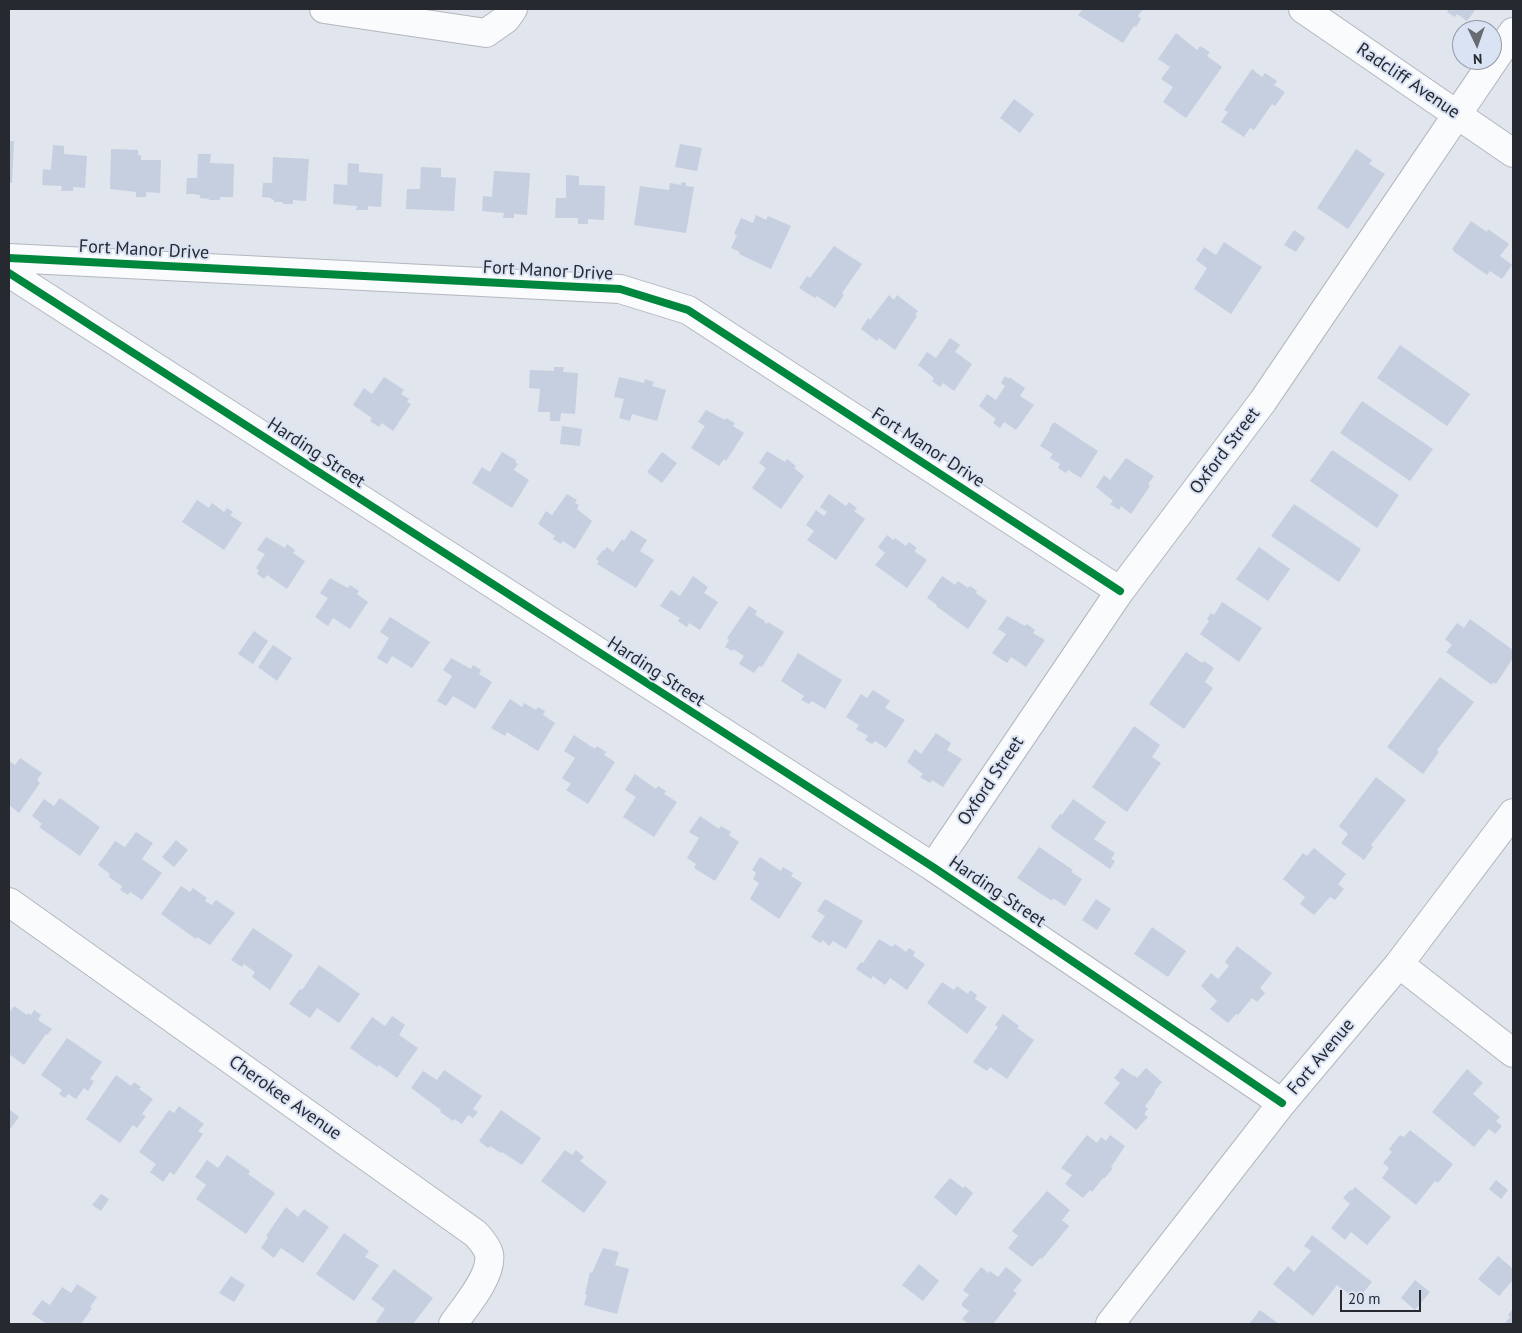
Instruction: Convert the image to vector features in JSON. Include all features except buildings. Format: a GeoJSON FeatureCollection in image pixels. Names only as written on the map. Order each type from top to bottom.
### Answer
{"type":"FeatureCollection","features":[{"type":"Feature","properties":{"kind":"street"},"geometry":{"type":"LineString","coordinates":[[324,9],[486,33],[506,20],[514,9]]}},
{"type":"Feature","properties":{"kind":"street","name":"Radcliff Avenue"},"geometry":{"type":"LineString","coordinates":[[1303,9],[1513,153]]}},
{"type":"Feature","properties":{"kind":"street","name":"Oxford Street"},"geometry":{"type":"LineString","coordinates":[[933,867],[1120,591],[1263,401],[1513,32]]}},
{"type":"Feature","properties":{"kind":"street","name":"Fort Manor Drive"},"geometry":{"type":"LineString","coordinates":[[9,258],[620,289],[688,310],[1120,591]]}},
{"type":"Feature","properties":{"kind":"street","name":"Harding Street"},"geometry":{"type":"LineString","coordinates":[[9,274],[933,867],[1282,1103]]}},
{"type":"Feature","properties":{"kind":"street","name":"Fort Avenue"},"geometry":{"type":"LineString","coordinates":[[1110,1324],[1282,1103],[1399,964],[1513,813]]}},
{"type":"Feature","properties":{"kind":"street","name":"Cherokee Avenue"},"geometry":{"type":"LineString","coordinates":[[9,902],[476,1234],[484,1243],[489,1253],[490,1265],[486,1275],[454,1324]]}},
{"type":"Feature","properties":{"kind":"street"},"geometry":{"type":"LineString","coordinates":[[1399,964],[1513,1053]]}},
{"type":"Feature","properties":{"kind":"cycle path"},"geometry":{"type":"LineString","coordinates":[[9,258],[620,289],[688,310],[1120,591]]}},
{"type":"Feature","properties":{"kind":"cycle path"},"geometry":{"type":"LineString","coordinates":[[9,273],[933,867],[1282,1103]]}}]}
